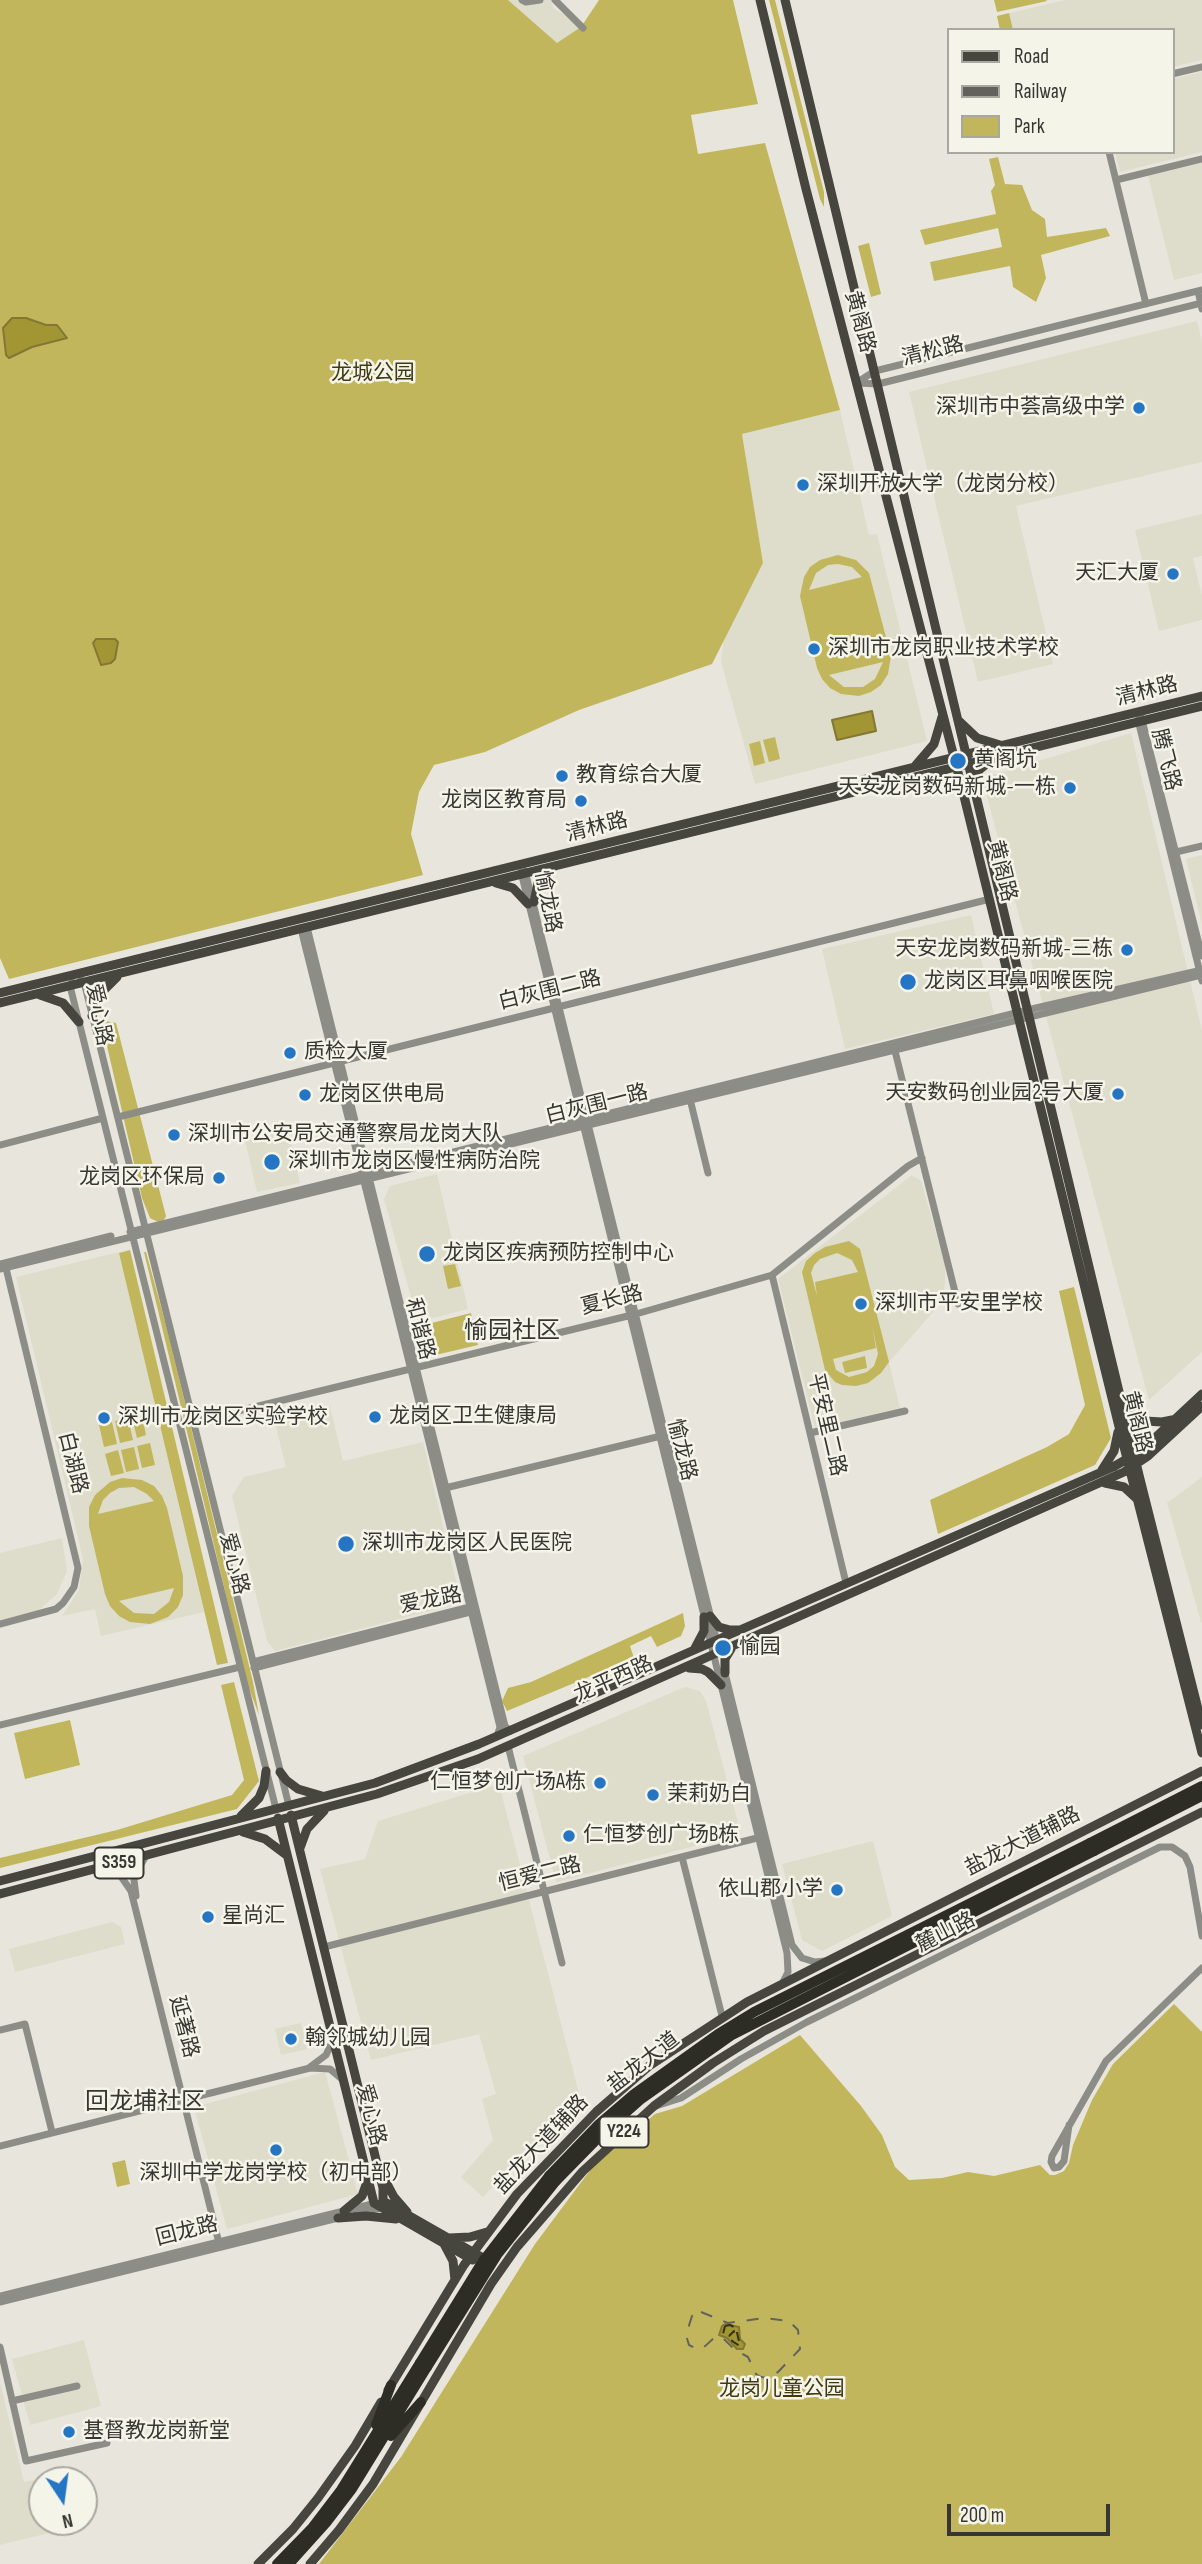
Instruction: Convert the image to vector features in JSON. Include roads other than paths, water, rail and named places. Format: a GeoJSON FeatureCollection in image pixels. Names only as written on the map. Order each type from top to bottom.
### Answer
{"type":"FeatureCollection","features":[{"type":"Feature","properties":{"kind":"highway","name":"盐龙大道"},"geometry":{"type":"LineString","coordinates":[[1092,1847],[1202,1786]]}},
{"type":"Feature","properties":{"kind":"highway","name":"盐龙大道"},"geometry":{"type":"LineString","coordinates":[[289,2564],[332,2515],[424,2365],[552,2178],[671,2065],[736,2022],[1092,1847],[1202,1796]]}},
{"type":"Feature","properties":{"kind":"highway"},"geometry":{"type":"LineString","coordinates":[[369,2454],[391,2385]]}},
{"type":"Feature","properties":{"kind":"highway"},"geometry":{"type":"LineString","coordinates":[[369,2454],[421,2402]]}},
{"type":"Feature","properties":{"kind":"highway","name":"盐龙大道"},"geometry":{"type":"LineString","coordinates":[[277,2564],[312,2528],[369,2454]]}},
{"type":"Feature","properties":{"kind":"main road","name":"黄阁路"},"geometry":{"type":"LineString","coordinates":[[760,0],[856,383],[990,900],[1024,1014],[1122,1402],[1139,1502],[1202,1753]]}},
{"type":"Feature","properties":{"kind":"main road","name":"黄阁路"},"geometry":{"type":"LineString","coordinates":[[785,0],[975,793],[1118,1423],[1132,1462],[1202,1725]]}},
{"type":"Feature","properties":{"kind":"main road","name":"清林路"},"geometry":{"type":"LineString","coordinates":[[967,759],[998,757],[1140,718],[1202,696]]}},
{"type":"Feature","properties":{"kind":"main road","name":"清林路"},"geometry":{"type":"LineString","coordinates":[[867,784],[911,768],[955,762],[1005,745],[1202,706]]}},
{"type":"Feature","properties":{"kind":"main road"},"geometry":{"type":"LineString","coordinates":[[911,768],[925,757],[934,744],[940,729],[942,710]]}},
{"type":"Feature","properties":{"kind":"main road"},"geometry":{"type":"LineString","coordinates":[[956,715],[965,728],[977,738],[991,744],[1005,745]]}},
{"type":"Feature","properties":{"kind":"main road"},"geometry":{"type":"LineString","coordinates":[[975,793],[979,770],[998,757]]}},
{"type":"Feature","properties":{"kind":"main road","name":"清林路"},"geometry":{"type":"LineString","coordinates":[[0,993],[523,871],[867,784],[924,775],[955,762]]}},
{"type":"Feature","properties":{"kind":"main road"},"geometry":{"type":"LineString","coordinates":[[924,775],[949,779],[964,796]]}},
{"type":"Feature","properties":{"kind":"main road","name":"清林路"},"geometry":{"type":"LineString","coordinates":[[0,1003],[487,883],[523,871],[557,865],[607,848]]}},
{"type":"Feature","properties":{"kind":"main road"},"geometry":{"type":"LineString","coordinates":[[487,883],[507,885],[531,903],[542,876],[557,865]]}},
{"type":"Feature","properties":{"kind":"main road"},"geometry":{"type":"LineString","coordinates":[[93,1016],[97,1000],[106,985],[126,972]]}},
{"type":"Feature","properties":{"kind":"main road"},"geometry":{"type":"LineString","coordinates":[[31,995],[54,998],[70,1009],[79,1021]]}},
{"type":"Feature","properties":{"kind":"main road","name":"龙平西路"},"geometry":{"type":"LineString","coordinates":[[0,1894],[413,1783],[508,1746],[876,1583],[1100,1472],[1132,1462],[1202,1394]]}},
{"type":"Feature","properties":{"kind":"main road"},"geometry":{"type":"LineString","coordinates":[[1122,1402],[1133,1415],[1145,1421],[1161,1422],[1177,1417]]}},
{"type":"Feature","properties":{"kind":"main road","name":"龙平西路"},"geometry":{"type":"LineString","coordinates":[[0,1881],[328,1796],[413,1770],[497,1737],[872,1572],[1046,1501],[1099,1483],[1132,1462],[1202,1406]]}},
{"type":"Feature","properties":{"kind":"main road"},"geometry":{"type":"LineString","coordinates":[[1100,1472],[1114,1451],[1118,1423]]}},
{"type":"Feature","properties":{"kind":"main road"},"geometry":{"type":"LineString","coordinates":[[1099,1483],[1124,1487],[1139,1502]]}},
{"type":"Feature","properties":{"kind":"main road"},"geometry":{"type":"LineString","coordinates":[[872,1572],[876,1583]]}},
{"type":"Feature","properties":{"kind":"main road"},"geometry":{"type":"LineString","coordinates":[[688,1653],[702,1637],[707,1616],[724,1629],[743,1629]]}},
{"type":"Feature","properties":{"kind":"main road"},"geometry":{"type":"LineString","coordinates":[[725,1673],[725,1659],[734,1646]]}},
{"type":"Feature","properties":{"kind":"main road"},"geometry":{"type":"LineString","coordinates":[[680,1670],[702,1669],[715,1677],[721,1685]]}},
{"type":"Feature","properties":{"kind":"main road"},"geometry":{"type":"LineString","coordinates":[[234,1820],[248,1811],[259,1798],[266,1771]]}},
{"type":"Feature","properties":{"kind":"main road","name":"盐龙大道辅路"},"geometry":{"type":"LineString","coordinates":[[258,2564],[293,2529],[355,2446],[488,2231],[528,2180],[635,2077],[722,2017],[782,1984],[1202,1771]]}},
{"type":"Feature","properties":{"kind":"main road"},"geometry":{"type":"LineString","coordinates":[[280,1772],[298,1789],[328,1796]]}},
{"type":"Feature","properties":{"kind":"main road"},"geometry":{"type":"LineString","coordinates":[[1147,1799],[1162,1804],[1167,1813],[1167,1824],[1160,1832]]}},
{"type":"Feature","properties":{"kind":"main road"},"geometry":{"type":"LineString","coordinates":[[299,1846],[311,1823],[334,1805]]}},
{"type":"Feature","properties":{"kind":"main road","name":"爱心路"},"geometry":{"type":"LineString","coordinates":[[289,1806],[383,2188],[379,2204]]}},
{"type":"Feature","properties":{"kind":"main road","name":"爱心路"},"geometry":{"type":"LineString","coordinates":[[276,1809],[367,2176],[379,2204]]}},
{"type":"Feature","properties":{"kind":"main road","name":"Y224"},"geometry":{"type":"LineString","coordinates":[[310,2564],[362,2500],[480,2304],[524,2237],[595,2160],[654,2106],[713,2063],[764,2031],[1202,1812]]}},
{"type":"Feature","properties":{"kind":"main road"},"geometry":{"type":"LineString","coordinates":[[1186,1820],[1194,1819],[1202,1824]]}},
{"type":"Feature","properties":{"kind":"main road"},"geometry":{"type":"LineString","coordinates":[[237,1832],[248,1832],[286,1851],[290,1839],[294,1839],[299,1846]]}},
{"type":"Feature","properties":{"kind":"main road"},"geometry":{"type":"LineString","coordinates":[[568,2139],[620,2111]]}},
{"type":"Feature","properties":{"kind":"main road"},"geometry":{"type":"LineString","coordinates":[[595,2160],[620,2111]]}},
{"type":"Feature","properties":{"kind":"main road"},"geometry":{"type":"LineString","coordinates":[[378,2166],[394,2197],[416,2220],[444,2240],[453,2261],[453,2284],[469,2285],[479,2294],[480,2304]]}},
{"type":"Feature","properties":{"kind":"main road"},"geometry":{"type":"LineString","coordinates":[[341,2214],[362,2196],[367,2176]]}},
{"type":"Feature","properties":{"kind":"main road"},"geometry":{"type":"LineString","coordinates":[[379,2204],[416,2220]]}},
{"type":"Feature","properties":{"kind":"main road"},"geometry":{"type":"LineString","coordinates":[[379,2204],[404,2221],[493,2264],[500,2272]]}},
{"type":"Feature","properties":{"kind":"main road"},"geometry":{"type":"LineString","coordinates":[[341,2214],[404,2221]]}},
{"type":"Feature","properties":{"kind":"main road"},"geometry":{"type":"LineString","coordinates":[[498,2219],[497,2230],[502,2238],[512,2241],[524,2237]]}},
{"type":"Feature","properties":{"kind":"main road"},"geometry":{"type":"LineString","coordinates":[[444,2240],[488,2231]]}},
{"type":"Feature","properties":{"kind":"street"},"geometry":{"type":"LineString","coordinates":[[522,0],[540,0]]}},
{"type":"Feature","properties":{"kind":"street"},"geometry":{"type":"LineString","coordinates":[[555,0],[583,28]]}},
{"type":"Feature","properties":{"kind":"street"},"geometry":{"type":"LineString","coordinates":[[1174,74],[1202,67]]}},
{"type":"Feature","properties":{"kind":"street"},"geometry":{"type":"LineString","coordinates":[[1110,154],[1146,304]]}},
{"type":"Feature","properties":{"kind":"street"},"geometry":{"type":"LineString","coordinates":[[1116,180],[1202,159]]}},
{"type":"Feature","properties":{"kind":"street"},"geometry":{"type":"LineString","coordinates":[[1200,291],[1202,305]]}},
{"type":"Feature","properties":{"kind":"street","name":"清松路"},"geometry":{"type":"LineString","coordinates":[[856,383],[875,371],[1200,291]]}},
{"type":"Feature","properties":{"kind":"street","name":"清松路"},"geometry":{"type":"LineString","coordinates":[[856,383],[878,384],[1202,305]]}},
{"type":"Feature","properties":{"kind":"street","name":"腾飞路"},"geometry":{"type":"LineString","coordinates":[[1140,718],[1201,974]]}},
{"type":"Feature","properties":{"kind":"street"},"geometry":{"type":"LineString","coordinates":[[1173,852],[1202,846]]}},
{"type":"Feature","properties":{"kind":"street","name":"腾飞路"},"geometry":{"type":"LineString","coordinates":[[1173,852],[1202,956]]}},
{"type":"Feature","properties":{"kind":"street","name":"愉龙路"},"geometry":{"type":"LineString","coordinates":[[523,871],[707,1616],[721,1685],[762,1837],[794,1950],[808,1960],[829,1961]]}},
{"type":"Feature","properties":{"kind":"street","name":"白灰围二路"},"geometry":{"type":"LineString","coordinates":[[118,1117],[990,900]]}},
{"type":"Feature","properties":{"kind":"street","name":"和谐路"},"geometry":{"type":"LineString","coordinates":[[304,928],[472,1610],[499,1727],[497,1737]]}},
{"type":"Feature","properties":{"kind":"street","name":"白灰围一路"},"geometry":{"type":"LineString","coordinates":[[3,1266],[1024,1014],[1201,974]]}},
{"type":"Feature","properties":{"kind":"street","name":"爱心路"},"geometry":{"type":"LineString","coordinates":[[276,1809],[79,1021],[71,986],[75,975],[84,982],[93,1016],[289,1806]]}},
{"type":"Feature","properties":{"kind":"street"},"geometry":{"type":"LineString","coordinates":[[894,1046],[958,1304]]}},
{"type":"Feature","properties":{"kind":"street"},"geometry":{"type":"LineString","coordinates":[[690,1097],[708,1173]]}},
{"type":"Feature","properties":{"kind":"street"},"geometry":{"type":"LineString","coordinates":[[0,1145],[103,1118]]}},
{"type":"Feature","properties":{"kind":"street","name":"夏长路"},"geometry":{"type":"LineString","coordinates":[[193,1422],[633,1315],[772,1275],[908,1166],[922,1158]]}},
{"type":"Feature","properties":{"kind":"street","name":"白湖路"},"geometry":{"type":"LineString","coordinates":[[0,1624],[56,1609],[70,1595],[78,1569],[3,1266]]}},
{"type":"Feature","properties":{"kind":"street","name":"平安里二路"},"geometry":{"type":"LineString","coordinates":[[772,1275],[846,1583]]}},
{"type":"Feature","properties":{"kind":"street"},"geometry":{"type":"LineString","coordinates":[[810,1433],[905,1411]]}},
{"type":"Feature","properties":{"kind":"street"},"geometry":{"type":"LineString","coordinates":[[443,1489],[662,1435]]}},
{"type":"Feature","properties":{"kind":"street","name":"和谐路"},"geometry":{"type":"LineString","coordinates":[[472,1610],[505,1726],[510,1731]]}},
{"type":"Feature","properties":{"kind":"street","name":"爱龙路"},"geometry":{"type":"LineString","coordinates":[[254,1665],[472,1610]]}},
{"type":"Feature","properties":{"kind":"street","name":"愉龙路"},"geometry":{"type":"LineString","coordinates":[[716,1654],[725,1673],[788,1959],[788,1972],[782,1984]]}},
{"type":"Feature","properties":{"kind":"street"},"geometry":{"type":"LineString","coordinates":[[0,1725],[240,1667]]}},
{"type":"Feature","properties":{"kind":"street"},"geometry":{"type":"LineString","coordinates":[[508,1746],[562,1963]]}},
{"type":"Feature","properties":{"kind":"street","name":"恒爱二路"},"geometry":{"type":"LineString","coordinates":[[324,1947],[762,1837]]}},
{"type":"Feature","properties":{"kind":"street","name":"麓山路"},"geometry":{"type":"LineString","coordinates":[[654,2106],[681,2098],[772,2040],[1160,1847],[1178,1849],[1185,1856],[1202,1936]]}},
{"type":"Feature","properties":{"kind":"street"},"geometry":{"type":"LineString","coordinates":[[147,1855],[137,1871],[134,1890],[186,2093],[185,2101]]}},
{"type":"Feature","properties":{"kind":"street"},"geometry":{"type":"LineString","coordinates":[[682,1857],[722,2017]]}},
{"type":"Feature","properties":{"kind":"street","name":"延著路"},"geometry":{"type":"LineString","coordinates":[[104,1866],[120,1875],[131,1891],[219,2245]]}},
{"type":"Feature","properties":{"kind":"street"},"geometry":{"type":"LineString","coordinates":[[1089,1868],[1094,1879]]}},
{"type":"Feature","properties":{"kind":"street"},"geometry":{"type":"LineString","coordinates":[[1069,2125],[1065,2160],[1061,2166],[1054,2168],[1051,2158],[1069,2125],[1096,2076],[1112,2054],[1202,1968]]}},
{"type":"Feature","properties":{"kind":"street"},"geometry":{"type":"LineString","coordinates":[[0,2030],[24,2024],[52,2132]]}},
{"type":"Feature","properties":{"kind":"street"},"geometry":{"type":"LineString","coordinates":[[310,2068],[326,2055],[333,2039]]}},
{"type":"Feature","properties":{"kind":"street"},"geometry":{"type":"LineString","coordinates":[[0,2146],[310,2068],[330,2069],[343,2081]]}},
{"type":"Feature","properties":{"kind":"street","name":"回龙路"},"geometry":{"type":"LineString","coordinates":[[0,2302],[379,2204]]}},
{"type":"Feature","properties":{"kind":"street","name":"回龙路"},"geometry":{"type":"LineString","coordinates":[[0,2296],[219,2245]]}},
{"type":"Feature","properties":{"kind":"street"},"geometry":{"type":"LineString","coordinates":[[0,2347],[26,2461],[107,2443]]}},
{"type":"Feature","properties":{"kind":"street"},"geometry":{"type":"LineString","coordinates":[[12,2401],[77,2386]]}},
{"type":"Feature","properties":{"kind":"railway"},"geometry":{"type":"LineString","coordinates":[[701,2312],[728,2323],[764,2318],[789,2321],[798,2330],[800,2349],[778,2372],[767,2378],[761,2377],[756,2374],[748,2357],[735,2350],[723,2338],[715,2337],[703,2348],[697,2349],[689,2345],[686,2335],[692,2316],[701,2312]]}},
{"type":"Feature","properties":{"kind":"place","name":"深圳市中荟高级中学"},"geometry":{"type":"Point","coordinates":[1139,408]}},
{"type":"Feature","properties":{"kind":"place","name":"深圳开放大学（龙岗分校）"},"geometry":{"type":"Point","coordinates":[803,485]}},
{"type":"Feature","properties":{"kind":"place","name":"天汇大厦"},"geometry":{"type":"Point","coordinates":[1173,574]}},
{"type":"Feature","properties":{"kind":"place","name":"深圳市龙岗职业技术学校"},"geometry":{"type":"Point","coordinates":[814,649]}},
{"type":"Feature","properties":{"kind":"place","name":"黄阁坑"},"geometry":{"type":"Point","coordinates":[958,761]}},
{"type":"Feature","properties":{"kind":"place","name":"教育综合大厦"},"geometry":{"type":"Point","coordinates":[562,776]}},
{"type":"Feature","properties":{"kind":"place","name":"天安龙岗数码新城-一栋"},"geometry":{"type":"Point","coordinates":[1070,788]}},
{"type":"Feature","properties":{"kind":"place","name":"龙岗区教育局"},"geometry":{"type":"Point","coordinates":[581,801]}},
{"type":"Feature","properties":{"kind":"place","name":"天安龙岗数码新城-三栋"},"geometry":{"type":"Point","coordinates":[1127,950]}},
{"type":"Feature","properties":{"kind":"place","name":"龙岗区耳鼻咽喉医院"},"geometry":{"type":"Point","coordinates":[908,982]}},
{"type":"Feature","properties":{"kind":"place","name":"质检大厦"},"geometry":{"type":"Point","coordinates":[290,1053]}},
{"type":"Feature","properties":{"kind":"place","name":"天安数码创业园2号大厦"},"geometry":{"type":"Point","coordinates":[1118,1094]}},
{"type":"Feature","properties":{"kind":"place","name":"龙岗区供电局"},"geometry":{"type":"Point","coordinates":[305,1095]}},
{"type":"Feature","properties":{"kind":"place","name":"深圳市公安局交通警察局龙岗大队"},"geometry":{"type":"Point","coordinates":[174,1135]}},
{"type":"Feature","properties":{"kind":"place","name":"深圳市龙岗区慢性病防治院"},"geometry":{"type":"Point","coordinates":[272,1162]}},
{"type":"Feature","properties":{"kind":"place","name":"龙岗区环保局"},"geometry":{"type":"Point","coordinates":[219,1178]}},
{"type":"Feature","properties":{"kind":"place","name":"龙岗区疾病预防控制中心"},"geometry":{"type":"Point","coordinates":[427,1254]}},
{"type":"Feature","properties":{"kind":"place","name":"深圳市平安里学校"},"geometry":{"type":"Point","coordinates":[861,1304]}},
{"type":"Feature","properties":{"kind":"place","name":"龙岗区卫生健康局"},"geometry":{"type":"Point","coordinates":[375,1417]}},
{"type":"Feature","properties":{"kind":"place","name":"深圳市龙岗区实验学校"},"geometry":{"type":"Point","coordinates":[104,1418]}},
{"type":"Feature","properties":{"kind":"place","name":"深圳市龙岗区人民医院"},"geometry":{"type":"Point","coordinates":[346,1544]}},
{"type":"Feature","properties":{"kind":"place","name":"愉园"},"geometry":{"type":"Point","coordinates":[723,1648]}},
{"type":"Feature","properties":{"kind":"place","name":"仁恒梦创广场A栋"},"geometry":{"type":"Point","coordinates":[600,1783]}},
{"type":"Feature","properties":{"kind":"place","name":"茉莉奶白"},"geometry":{"type":"Point","coordinates":[653,1795]}},
{"type":"Feature","properties":{"kind":"place","name":"仁恒梦创广场B栋"},"geometry":{"type":"Point","coordinates":[569,1836]}},
{"type":"Feature","properties":{"kind":"place","name":"依山郡小学"},"geometry":{"type":"Point","coordinates":[837,1890]}},
{"type":"Feature","properties":{"kind":"place","name":"星尚汇"},"geometry":{"type":"Point","coordinates":[208,1917]}},
{"type":"Feature","properties":{"kind":"place","name":"翰邻城幼儿园"},"geometry":{"type":"Point","coordinates":[291,2039]}},
{"type":"Feature","properties":{"kind":"place","name":"深圳中学龙岗学校（初中部）"},"geometry":{"type":"Point","coordinates":[276,2150]}},
{"type":"Feature","properties":{"kind":"place","name":"基督教龙岗新堂"},"geometry":{"type":"Point","coordinates":[69,2432]}},
{"type":"Feature","properties":{"kind":"district","name":"愉园社区"},"geometry":{"type":"Point","coordinates":[512,1332]}},
{"type":"Feature","properties":{"kind":"district","name":"回龙埔社区"},"geometry":{"type":"Point","coordinates":[145,2103]}},
{"type":"Feature","properties":{"kind":"park label","name":"龙城公园"},"geometry":{"type":"Point","coordinates":[373,374]}},
{"type":"Feature","properties":{"kind":"park label","name":"龙岗儿童公园"},"geometry":{"type":"Point","coordinates":[782,2390]}}]}
